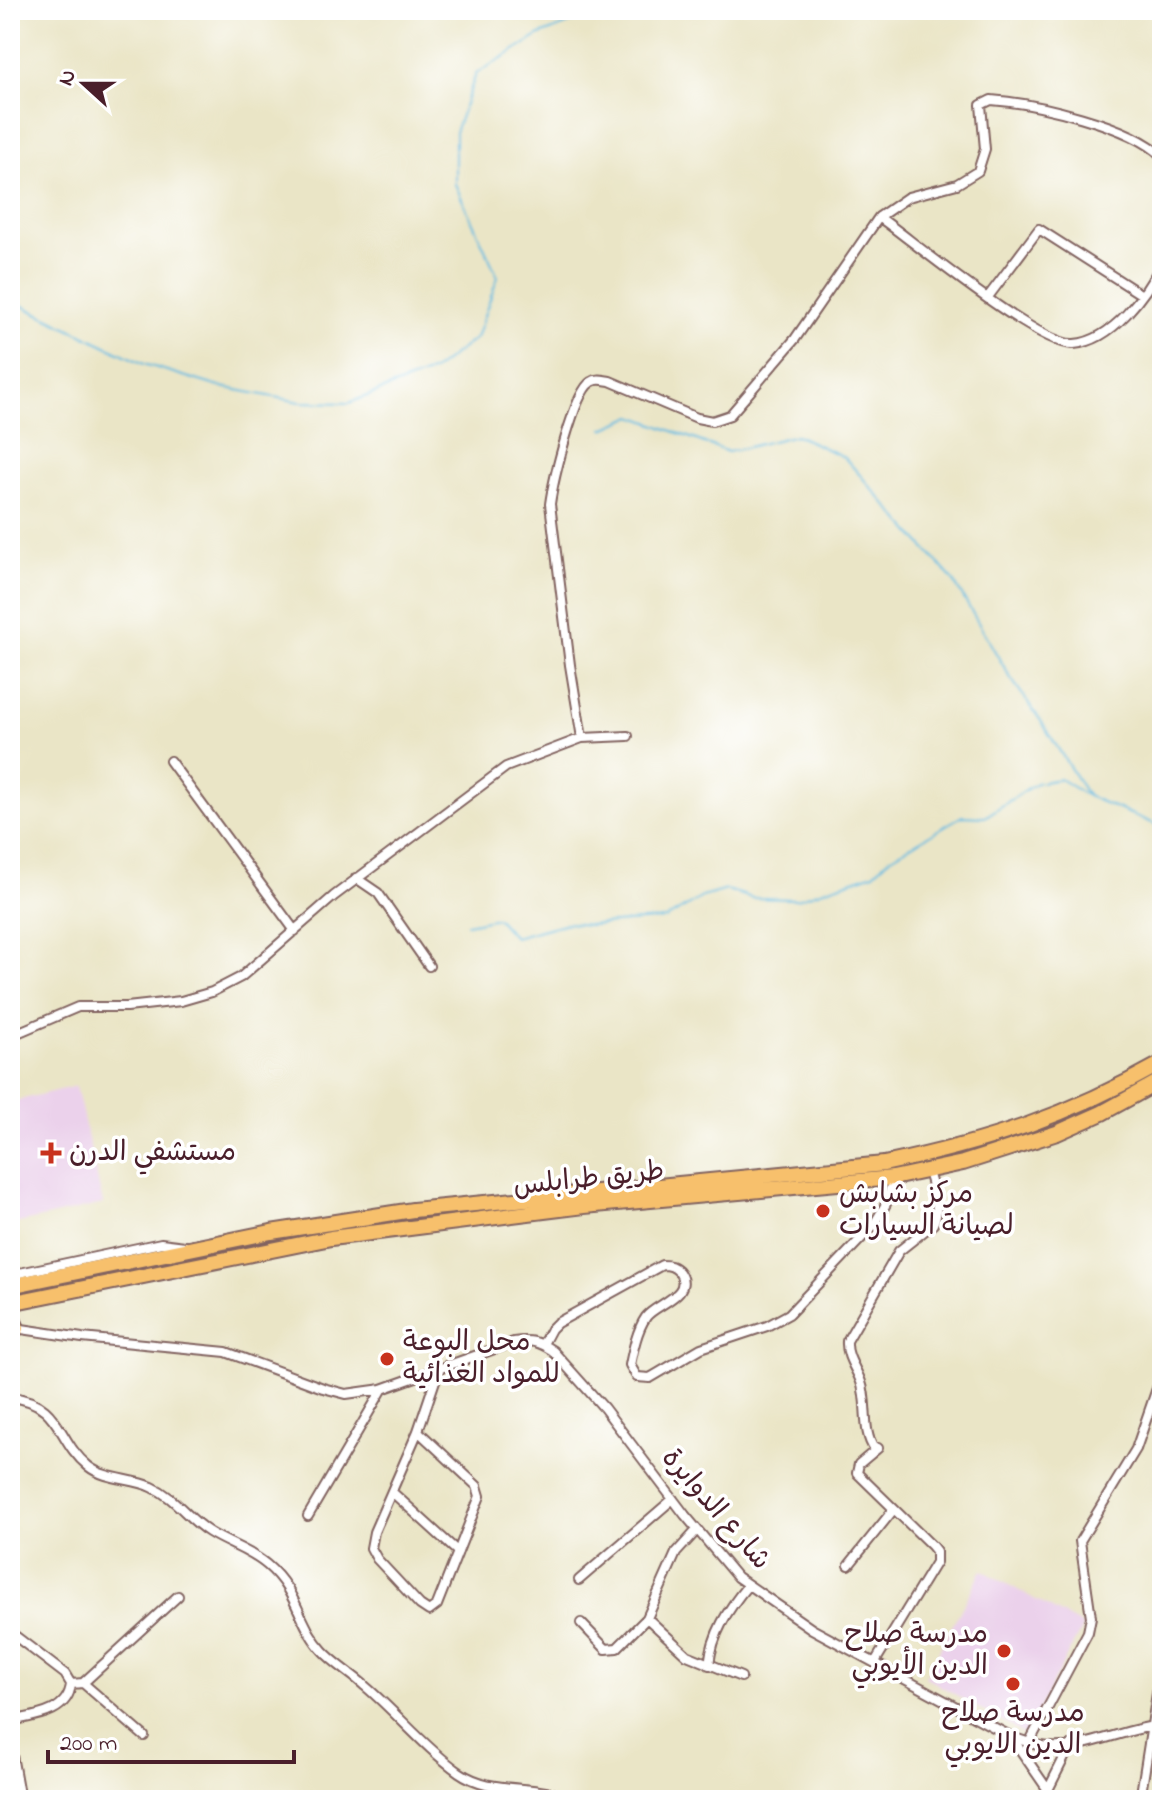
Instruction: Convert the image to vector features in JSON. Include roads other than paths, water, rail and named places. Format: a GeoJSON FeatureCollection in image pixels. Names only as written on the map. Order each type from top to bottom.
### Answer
{"type":"FeatureCollection","features":[{"type":"Feature","properties":{"kind":"highway"},"geometry":{"type":"LineString","coordinates":[[10,1286],[327,1223],[482,1201],[884,1164],[948,1150],[1039,1122],[1081,1105],[1162,1063]]}},
{"type":"Feature","properties":{"kind":"highway","name":"طريق طرابلس"},"geometry":{"type":"LineString","coordinates":[[13,1302],[331,1238],[584,1206],[893,1178],[986,1156],[1057,1133],[1102,1113],[1162,1080]]}},
{"type":"Feature","properties":{"kind":"highway"},"geometry":{"type":"LineString","coordinates":[[13,1302],[11,1315],[14,1328]]}},
{"type":"Feature","properties":{"kind":"street"},"geometry":{"type":"LineString","coordinates":[[582,738],[550,504],[583,388],[598,379],[610,381],[697,418],[712,421],[730,415],[795,339],[879,217],[908,197],[957,184],[978,171],[985,149],[981,105],[991,100],[1028,104],[1068,115],[1135,137],[1162,156]]}},
{"type":"Feature","properties":{"kind":"street"},"geometry":{"type":"LineString","coordinates":[[879,217],[1019,320],[1050,339],[1065,344],[1077,344],[1106,331],[1142,295],[1162,263]]}},
{"type":"Feature","properties":{"kind":"street"},"geometry":{"type":"LineString","coordinates":[[988,297],[1039,229],[1142,295]]}},
{"type":"Feature","properties":{"kind":"street"},"geometry":{"type":"LineString","coordinates":[[10,1036],[78,1007],[127,1007],[181,1001],[212,992],[241,977],[356,878],[506,767],[582,738],[628,736]]}},
{"type":"Feature","properties":{"kind":"street"},"geometry":{"type":"LineString","coordinates":[[170,761],[295,931]]}},
{"type":"Feature","properties":{"kind":"street"},"geometry":{"type":"LineString","coordinates":[[356,878],[378,893],[429,966]]}},
{"type":"Feature","properties":{"kind":"street"},"geometry":{"type":"LineString","coordinates":[[875,1662],[937,1557],[932,1546],[857,1473],[859,1464],[876,1449],[869,1440],[863,1386],[848,1354],[847,1341],[899,1251],[936,1218],[937,1207],[928,1171]]}},
{"type":"Feature","properties":{"kind":"street"},"geometry":{"type":"LineString","coordinates":[[14,1328],[82,1338],[213,1350],[334,1392],[359,1394],[382,1389],[514,1342],[543,1344],[557,1323],[662,1265],[678,1271],[682,1282],[673,1298],[650,1312],[643,1321],[630,1365],[637,1377],[650,1378],[713,1343],[767,1326],[800,1305],[873,1226],[886,1204],[893,1178]]}},
{"type":"Feature","properties":{"kind":"street"},"geometry":{"type":"LineString","coordinates":[[10,1275],[161,1243],[194,1248]]}},
{"type":"Feature","properties":{"kind":"street","name":"شارع الدوايرة"},"geometry":{"type":"LineString","coordinates":[[543,1344],[553,1351],[604,1408],[737,1577],[812,1629],[1012,1737],[1029,1743],[1050,1747],[1070,1746],[1162,1725]]}},
{"type":"Feature","properties":{"kind":"street"},"geometry":{"type":"LineString","coordinates":[[418,1431],[479,1491],[479,1503],[434,1610],[424,1609],[377,1559],[371,1548],[374,1532],[418,1431],[439,1369]]}},
{"type":"Feature","properties":{"kind":"street"},"geometry":{"type":"LineString","coordinates":[[1029,1743],[1088,1632],[1091,1617],[1079,1551],[1080,1541],[1136,1449],[1162,1374]]}},
{"type":"Feature","properties":{"kind":"street"},"geometry":{"type":"LineString","coordinates":[[308,1516],[382,1389]]}},
{"type":"Feature","properties":{"kind":"street"},"geometry":{"type":"LineString","coordinates":[[10,1397],[38,1404],[49,1412],[80,1457],[93,1469],[154,1487],[210,1533],[267,1564],[291,1592],[322,1650],[367,1687],[435,1754],[464,1775],[497,1787],[547,1793],[570,1800]]}},
{"type":"Feature","properties":{"kind":"street"},"geometry":{"type":"LineString","coordinates":[[392,1492],[458,1552]]}},
{"type":"Feature","properties":{"kind":"street"},"geometry":{"type":"LineString","coordinates":[[579,1580],[673,1499]]}},
{"type":"Feature","properties":{"kind":"street"},"geometry":{"type":"LineString","coordinates":[[849,1565],[894,1509]]}},
{"type":"Feature","properties":{"kind":"street"},"geometry":{"type":"LineString","coordinates":[[581,1623],[601,1646],[613,1649],[647,1618],[676,1553],[697,1530]]}},
{"type":"Feature","properties":{"kind":"street"},"geometry":{"type":"LineString","coordinates":[[709,1665],[720,1625],[748,1585]]}},
{"type":"Feature","properties":{"kind":"street"},"geometry":{"type":"LineString","coordinates":[[71,1684],[83,1683],[178,1596]]}},
{"type":"Feature","properties":{"kind":"street"},"geometry":{"type":"LineString","coordinates":[[647,1618],[687,1655],[741,1677]]}},
{"type":"Feature","properties":{"kind":"street"},"geometry":{"type":"LineString","coordinates":[[10,1632],[65,1674],[71,1684],[68,1697],[47,1713],[10,1721]]}},
{"type":"Feature","properties":{"kind":"street"},"geometry":{"type":"LineString","coordinates":[[1140,1800],[1162,1662]]}},
{"type":"Feature","properties":{"kind":"street"},"geometry":{"type":"LineString","coordinates":[[83,1683],[144,1736]]}},
{"type":"Feature","properties":{"kind":"street"},"geometry":{"type":"LineString","coordinates":[[1012,1737],[1050,1795]]}},
{"type":"Feature","properties":{"kind":"street"},"geometry":{"type":"LineString","coordinates":[[10,1744],[20,1800]]}},
{"type":"Feature","properties":{"kind":"street"},"geometry":{"type":"LineString","coordinates":[[1050,1795],[1070,1746]]}},
{"type":"Feature","properties":{"kind":"waterway"},"geometry":{"type":"LineString","coordinates":[[10,300],[144,364],[216,386],[300,402],[349,403],[433,371],[476,338],[498,277],[455,184],[455,132],[476,74],[538,36],[583,18],[641,10]]}},
{"type":"Feature","properties":{"kind":"waterway"},"geometry":{"type":"LineString","coordinates":[[604,429],[633,416],[728,452],[796,435],[844,457],[953,580],[1010,677],[1087,795]]}},
{"type":"Feature","properties":{"kind":"waterway"},"geometry":{"type":"LineString","coordinates":[[467,924],[497,918],[514,937],[567,923],[590,925],[666,919],[702,897],[727,890],[752,898],[797,899],[874,873],[890,858],[962,816],[985,817],[1036,783],[1060,779],[1087,796],[1162,827]]}},
{"type":"Feature","properties":{"kind":"place","name":"مستشفي الدرن"},"geometry":{"type":"Point","coordinates":[51,1153]}},
{"type":"Feature","properties":{"kind":"place","name":"مركز بشابش لصيانة السيارات"},"geometry":{"type":"Point","coordinates":[823,1211]}},
{"type":"Feature","properties":{"kind":"place","name":"محل البوعة للمواد الغذائية"},"geometry":{"type":"Point","coordinates":[387,1359]}},
{"type":"Feature","properties":{"kind":"place","name":"مدرسة صلاح الدين الأيوبي"},"geometry":{"type":"Point","coordinates":[1004,1651]}},
{"type":"Feature","properties":{"kind":"place","name":"مدرسة صلاح الدين الايوبي"},"geometry":{"type":"Point","coordinates":[1013,1684]}}]}
